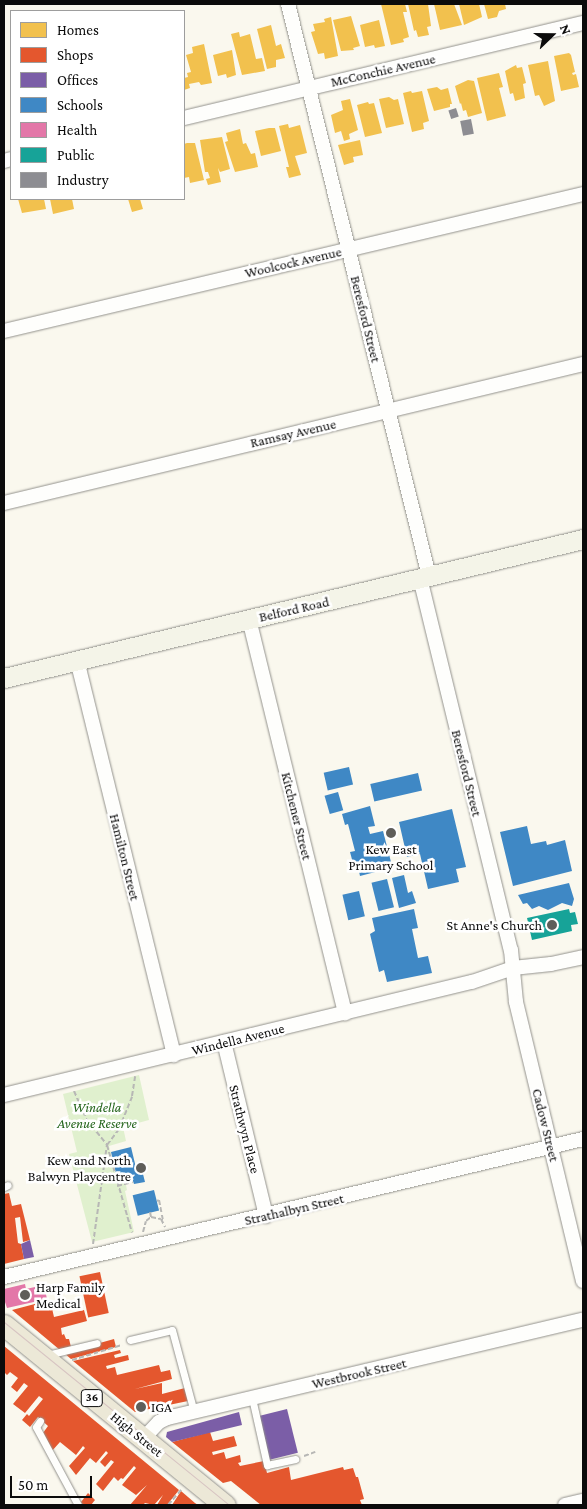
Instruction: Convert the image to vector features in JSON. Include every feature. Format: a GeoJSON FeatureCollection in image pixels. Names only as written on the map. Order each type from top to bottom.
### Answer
{"type":"FeatureCollection","features":[{"type":"Feature","properties":{"kind":"main road","name":"High Street"},"geometry":{"type":"LineString","coordinates":[[4,1325],[225,1505]]}},
{"type":"Feature","properties":{"kind":"street","name":"Beresford Street"},"geometry":{"type":"LineString","coordinates":[[288,4],[388,410],[424,577],[511,950],[512,973]]}},
{"type":"Feature","properties":{"kind":"street","name":"McConchie Avenue"},"geometry":{"type":"LineString","coordinates":[[185,118],[583,23]]}},
{"type":"Feature","properties":{"kind":"street","name":"Woolcock Avenue"},"geometry":{"type":"LineString","coordinates":[[4,331],[583,194]]}},
{"type":"Feature","properties":{"kind":"street","name":"Ramsay Avenue"},"geometry":{"type":"LineString","coordinates":[[4,503],[583,364]]}},
{"type":"Feature","properties":{"kind":"street","name":"Belford Road"},"geometry":{"type":"LineString","coordinates":[[4,678],[583,539]]}},
{"type":"Feature","properties":{"kind":"street","name":"Kitchener Street"},"geometry":{"type":"LineString","coordinates":[[249,619],[346,1013]]}},
{"type":"Feature","properties":{"kind":"street","name":"Hamilton Street"},"geometry":{"type":"LineString","coordinates":[[77,660],[174,1054]]}},
{"type":"Feature","properties":{"kind":"street","name":"Windella Avenue"},"geometry":{"type":"LineString","coordinates":[[4,1094],[583,957]]}},
{"type":"Feature","properties":{"kind":"street","name":"Cadow Street"},"geometry":{"type":"LineString","coordinates":[[512,973],[516,1002],[583,1281]]}},
{"type":"Feature","properties":{"kind":"street","name":"Strathwyn Place"},"geometry":{"type":"LineString","coordinates":[[224,1042],[266,1216]]}},
{"type":"Feature","properties":{"kind":"street","name":"Strathalbyn Street"},"geometry":{"type":"LineString","coordinates":[[4,1277],[583,1139]]}},
{"type":"Feature","properties":{"kind":"street","name":"Westbrook Street"},"geometry":{"type":"LineString","coordinates":[[143,1439],[162,1420],[583,1320]]}},
{"type":"Feature","properties":{"kind":"street"},"geometry":{"type":"LineString","coordinates":[[565,1505],[583,1501]]}},
{"type":"Feature","properties":{"kind":"lane"},"geometry":{"type":"LineString","coordinates":[[130,1340],[172,1330],[194,1412]]}},
{"type":"Feature","properties":{"kind":"lane"},"geometry":{"type":"LineString","coordinates":[[42,1357],[97,1343]]}},
{"type":"Feature","properties":{"kind":"lane"},"geometry":{"type":"LineString","coordinates":[[252,1398],[267,1465],[295,1459]]}},
{"type":"Feature","properties":{"kind":"lane"},"geometry":{"type":"LineString","coordinates":[[40,1421],[36,1427],[78,1505]]}},
{"type":"Feature","properties":{"kind":"path"},"geometry":{"type":"LineString","coordinates":[[93,1244],[108,1146],[119,1129],[132,1096],[136,1084],[135,1074]]}},
{"type":"Feature","properties":{"kind":"path"},"geometry":{"type":"LineString","coordinates":[[74,1089],[87,1120],[108,1146],[117,1186],[132,1235],[151,1230]]}},
{"type":"Feature","properties":{"kind":"path"},"geometry":{"type":"LineString","coordinates":[[117,1186],[133,1182]]}},
{"type":"Feature","properties":{"kind":"path"},"geometry":{"type":"LineString","coordinates":[[157,1201],[165,1227],[158,1228]]}},
{"type":"Feature","properties":{"kind":"path"},"geometry":{"type":"LineString","coordinates":[[150,1212],[151,1217]]}},
{"type":"Feature","properties":{"kind":"path"},"geometry":{"type":"LineString","coordinates":[[143,1232],[146,1221],[151,1217],[163,1221]]}},
{"type":"Feature","properties":{"kind":"path"},"geometry":{"type":"LineString","coordinates":[[295,1459],[315,1452]]}},
{"type":"Feature","properties":{"kind":"path"},"geometry":{"type":"LineString","coordinates":[[168,1505],[182,1489]]}},
{"type":"Feature","properties":{"kind":"green space","name":"Windella Avenue Reserve"},"geometry":{"type":"Polygon","coordinates":[[[139,1075],[149,1120],[123,1127],[126,1141],[109,1146],[118,1182],[125,1180],[127,1190],[125,1191],[134,1232],[92,1242],[69,1154],[77,1152],[63,1094],[139,1075]]]}},
{"type":"Feature","properties":{"kind":"building: Homes"},"geometry":{"type":"Polygon","coordinates":[[[381,4],[405,4],[407,12],[403,12],[409,37],[403,39],[404,42],[391,45],[381,4]]]}},
{"type":"Feature","properties":{"kind":"building: Homes"},"geometry":{"type":"Polygon","coordinates":[[[408,4],[428,4],[431,26],[427,27],[429,35],[418,37],[416,30],[414,31],[408,4]]]}},
{"type":"Feature","properties":{"kind":"building: Homes"},"geometry":{"type":"Polygon","coordinates":[[[434,4],[454,4],[462,25],[440,30],[434,4]]]}},
{"type":"Feature","properties":{"kind":"building: Homes"},"geometry":{"type":"Polygon","coordinates":[[[459,4],[479,4],[482,17],[464,25],[459,4]]]}},
{"type":"Feature","properties":{"kind":"building: Homes"},"geometry":{"type":"Polygon","coordinates":[[[484,4],[505,4],[506,9],[499,11],[497,17],[488,19],[484,4]]]}},
{"type":"Feature","properties":{"kind":"building: Homes"},"geometry":{"type":"Polygon","coordinates":[[[351,16],[360,46],[353,48],[354,50],[341,51],[333,20],[351,16]]]}},
{"type":"Feature","properties":{"kind":"building: Homes"},"geometry":{"type":"Polygon","coordinates":[[[331,17],[338,56],[325,59],[324,53],[318,54],[311,32],[315,31],[313,24],[325,22],[324,19],[331,17]]]}},
{"type":"Feature","properties":{"kind":"building: Homes"},"geometry":{"type":"Polygon","coordinates":[[[379,20],[385,46],[375,48],[374,45],[365,47],[360,25],[379,20]]]}},
{"type":"Feature","properties":{"kind":"building: Homes"},"geometry":{"type":"Polygon","coordinates":[[[271,25],[276,46],[281,44],[285,58],[276,60],[276,67],[267,69],[257,29],[271,25]]]}},
{"type":"Feature","properties":{"kind":"building: Homes"},"geometry":{"type":"Polygon","coordinates":[[[239,32],[240,37],[250,34],[256,59],[262,58],[265,71],[242,75],[231,34],[239,32]]]}},
{"type":"Feature","properties":{"kind":"building: Homes"},"geometry":{"type":"Polygon","coordinates":[[[204,44],[212,83],[201,85],[199,82],[189,84],[190,88],[185,90],[185,78],[188,77],[187,73],[191,72],[186,55],[193,53],[192,47],[204,44]]]}},
{"type":"Feature","properties":{"kind":"building: Homes"},"geometry":{"type":"Polygon","coordinates":[[[232,50],[236,75],[227,78],[226,74],[218,76],[213,55],[232,50]]]}},
{"type":"Feature","properties":{"kind":"building: Homes"},"geometry":{"type":"Polygon","coordinates":[[[569,53],[575,72],[572,73],[573,75],[576,74],[579,87],[561,91],[554,56],[569,53]]]}},
{"type":"Feature","properties":{"kind":"building: Homes"},"geometry":{"type":"Polygon","coordinates":[[[548,61],[555,101],[544,106],[539,95],[535,96],[528,65],[548,61]]]}},
{"type":"Feature","properties":{"kind":"building: Homes"},"geometry":{"type":"Polygon","coordinates":[[[516,65],[517,68],[522,67],[526,83],[523,84],[525,98],[515,101],[513,93],[510,94],[505,71],[516,65]]]}},
{"type":"Feature","properties":{"kind":"building: Homes"},"geometry":{"type":"Polygon","coordinates":[[[499,73],[503,87],[499,88],[506,116],[487,121],[477,78],[499,73]]]}},
{"type":"Feature","properties":{"kind":"building: Homes"},"geometry":{"type":"Polygon","coordinates":[[[468,80],[474,81],[482,113],[468,117],[466,110],[463,111],[460,104],[455,86],[468,80]]]}},
{"type":"Feature","properties":{"kind":"building: Homes"},"geometry":{"type":"Polygon","coordinates":[[[437,87],[441,90],[448,88],[452,104],[450,104],[450,107],[434,111],[427,89],[437,87]]]}},
{"type":"Feature","properties":{"kind":"building: Homes"},"geometry":{"type":"Polygon","coordinates":[[[411,91],[412,93],[422,91],[429,121],[423,123],[424,129],[412,132],[403,93],[411,91]]]}},
{"type":"Feature","properties":{"kind":"building: Homes"},"geometry":{"type":"Polygon","coordinates":[[[389,97],[394,100],[398,99],[404,124],[386,128],[379,99],[389,97]]]}},
{"type":"Feature","properties":{"kind":"building: Homes"},"geometry":{"type":"Polygon","coordinates":[[[350,99],[358,130],[349,134],[350,139],[344,141],[341,131],[335,133],[331,115],[343,110],[341,101],[350,99]]]}},
{"type":"Feature","properties":{"kind":"building: Homes"},"geometry":{"type":"Polygon","coordinates":[[[368,102],[369,104],[374,103],[382,133],[365,137],[357,105],[368,102]]]}},
{"type":"Feature","properties":{"kind":"building: Homes"},"geometry":{"type":"Polygon","coordinates":[[[288,124],[289,128],[300,125],[307,153],[295,156],[301,175],[289,178],[286,167],[289,167],[279,126],[288,124]]]}},
{"type":"Feature","properties":{"kind":"building: Homes"},"geometry":{"type":"Polygon","coordinates":[[[275,128],[281,151],[261,156],[255,131],[275,128]]]}},
{"type":"Feature","properties":{"kind":"building: Homes"},"geometry":{"type":"Polygon","coordinates":[[[240,129],[243,144],[246,143],[251,154],[255,153],[258,167],[235,172],[225,142],[228,141],[226,133],[240,129]]]}},
{"type":"Feature","properties":{"kind":"building: Homes"},"geometry":{"type":"Polygon","coordinates":[[[222,137],[230,169],[220,172],[218,168],[221,182],[208,185],[206,179],[210,178],[208,172],[205,172],[200,140],[222,137]]]}},
{"type":"Feature","properties":{"kind":"building: Homes"},"geometry":{"type":"Polygon","coordinates":[[[360,140],[363,155],[353,157],[354,162],[344,165],[338,145],[360,140]]]}},
{"type":"Feature","properties":{"kind":"building: Homes"},"geometry":{"type":"Polygon","coordinates":[[[195,143],[204,180],[190,183],[189,177],[185,178],[185,144],[195,143]]]}},
{"type":"Feature","properties":{"kind":"building: Homes"},"geometry":{"type":"Polygon","coordinates":[[[18,200],[44,200],[46,209],[22,213],[18,200]]]}},
{"type":"Feature","properties":{"kind":"building: Homes"},"geometry":{"type":"Polygon","coordinates":[[[50,200],[72,200],[74,209],[53,214],[50,200]]]}},
{"type":"Feature","properties":{"kind":"building: Homes"},"geometry":{"type":"Polygon","coordinates":[[[128,200],[140,200],[143,209],[132,212],[128,200]]]}},
{"type":"Feature","properties":{"kind":"building: Shops"},"geometry":{"type":"Polygon","coordinates":[[[9,1193],[12,1206],[21,1204],[30,1240],[23,1242],[20,1217],[15,1218],[18,1243],[21,1244],[24,1259],[4,1264],[4,1194],[9,1193]]]}},
{"type":"Feature","properties":{"kind":"building: Shops"},"geometry":{"type":"Polygon","coordinates":[[[100,1272],[109,1313],[88,1317],[79,1276],[100,1272]]]}},
{"type":"Feature","properties":{"kind":"building: Shops"},"geometry":{"type":"Polygon","coordinates":[[[50,1300],[54,1317],[84,1310],[87,1321],[61,1328],[62,1335],[64,1334],[66,1339],[69,1339],[71,1347],[60,1350],[12,1310],[50,1300]]]}},
{"type":"Feature","properties":{"kind":"building: Shops"},"geometry":{"type":"Polygon","coordinates":[[[114,1339],[116,1347],[71,1359],[64,1353],[114,1339]]]}},
{"type":"Feature","properties":{"kind":"building: Shops"},"geometry":{"type":"Polygon","coordinates":[[[4,1346],[179,1490],[167,1505],[157,1505],[163,1495],[154,1505],[145,1503],[143,1505],[130,1505],[147,1485],[136,1495],[122,1485],[136,1468],[134,1466],[123,1479],[121,1478],[118,1481],[114,1477],[103,1491],[96,1484],[114,1462],[111,1460],[105,1467],[100,1462],[108,1453],[106,1451],[96,1463],[90,1458],[76,1475],[69,1466],[85,1448],[83,1446],[76,1455],[60,1442],[51,1452],[43,1433],[48,1426],[38,1417],[30,1427],[22,1420],[27,1414],[29,1416],[43,1399],[39,1396],[25,1413],[13,1404],[28,1386],[24,1383],[17,1392],[11,1387],[18,1378],[10,1372],[7,1375],[4,1372],[4,1346]]]}},
{"type":"Feature","properties":{"kind":"building: Shops"},"geometry":{"type":"Polygon","coordinates":[[[120,1350],[121,1353],[114,1355],[115,1358],[128,1355],[129,1360],[106,1366],[107,1369],[115,1367],[117,1375],[159,1365],[161,1372],[170,1370],[172,1379],[135,1389],[162,1383],[162,1394],[185,1388],[188,1401],[135,1412],[73,1361],[120,1350]]]}},
{"type":"Feature","properties":{"kind":"building: Shops"},"geometry":{"type":"Polygon","coordinates":[[[210,1432],[213,1441],[234,1436],[237,1446],[212,1452],[213,1455],[224,1452],[226,1459],[240,1455],[241,1462],[238,1463],[240,1466],[264,1461],[267,1473],[289,1467],[291,1480],[343,1467],[344,1470],[353,1468],[356,1477],[358,1477],[364,1499],[360,1500],[362,1505],[261,1505],[231,1481],[223,1483],[172,1442],[210,1432]]]}},
{"type":"Feature","properties":{"kind":"building: Shops"},"geometry":{"type":"Polygon","coordinates":[[[181,1491],[195,1503],[198,1505],[172,1505],[181,1491]]]}},
{"type":"Feature","properties":{"kind":"building: Shops"},"geometry":{"type":"Polygon","coordinates":[[[88,1493],[95,1500],[91,1505],[83,1505],[81,1502],[88,1493]]]}},
{"type":"Feature","properties":{"kind":"building: Offices"},"geometry":{"type":"Polygon","coordinates":[[[30,1240],[34,1257],[24,1259],[21,1244],[30,1240]]]}},
{"type":"Feature","properties":{"kind":"building: Offices"},"geometry":{"type":"Polygon","coordinates":[[[287,1409],[298,1453],[269,1460],[258,1416],[287,1409]]]}},
{"type":"Feature","properties":{"kind":"building: Offices"},"geometry":{"type":"Polygon","coordinates":[[[239,1412],[242,1425],[172,1442],[166,1437],[167,1432],[239,1412]]]}},
{"type":"Feature","properties":{"kind":"building: Schools"},"geometry":{"type":"Polygon","coordinates":[[[349,767],[353,785],[328,790],[324,773],[349,767]]]}},
{"type":"Feature","properties":{"kind":"building: Schools"},"geometry":{"type":"Polygon","coordinates":[[[418,773],[422,791],[374,802],[370,784],[418,773]]]}},
{"type":"Feature","properties":{"kind":"building: Schools"},"geometry":{"type":"Polygon","coordinates":[[[338,792],[343,810],[330,814],[325,796],[338,792]]]}},
{"type":"Feature","properties":{"kind":"building: Schools"},"geometry":{"type":"Polygon","coordinates":[[[370,806],[375,826],[368,827],[370,834],[383,831],[391,862],[382,864],[383,870],[360,876],[358,867],[354,867],[350,852],[355,851],[348,824],[345,825],[342,814],[370,806]]]}},
{"type":"Feature","properties":{"kind":"building: Schools"},"geometry":{"type":"Polygon","coordinates":[[[452,809],[466,867],[456,869],[459,882],[428,889],[420,854],[407,857],[399,822],[452,809]]]}},
{"type":"Feature","properties":{"kind":"building: Schools"},"geometry":{"type":"Polygon","coordinates":[[[527,826],[531,844],[546,841],[547,845],[565,840],[572,871],[513,886],[500,832],[527,826]]]}},
{"type":"Feature","properties":{"kind":"building: Schools"},"geometry":{"type":"Polygon","coordinates":[[[404,875],[408,893],[412,891],[416,903],[399,908],[392,878],[404,875]]]}},
{"type":"Feature","properties":{"kind":"building: Schools"},"geometry":{"type":"Polygon","coordinates":[[[387,879],[394,907],[378,911],[371,883],[387,879]]]}},
{"type":"Feature","properties":{"kind":"building: Schools"},"geometry":{"type":"Polygon","coordinates":[[[569,883],[574,899],[572,906],[562,903],[548,910],[539,906],[532,909],[527,903],[523,904],[518,895],[569,883]]]}},
{"type":"Feature","properties":{"kind":"building: Schools"},"geometry":{"type":"Polygon","coordinates":[[[359,891],[365,916],[348,920],[342,895],[359,891]]]}},
{"type":"Feature","properties":{"kind":"building: Schools"},"geometry":{"type":"Polygon","coordinates":[[[414,909],[418,928],[412,929],[418,958],[428,956],[432,973],[387,982],[384,970],[379,972],[370,934],[375,931],[372,918],[414,909]]]}},
{"type":"Feature","properties":{"kind":"building: Schools"},"geometry":{"type":"Polygon","coordinates":[[[131,1147],[137,1172],[142,1170],[145,1182],[134,1184],[132,1178],[118,1182],[111,1152],[131,1147]]]}},
{"type":"Feature","properties":{"kind":"building: Schools"},"geometry":{"type":"Polygon","coordinates":[[[154,1190],[159,1210],[138,1216],[133,1195],[154,1190]]]}},
{"type":"Feature","properties":{"kind":"building: Health","name":"Harp Family Medical"},"geometry":{"type":"Polygon","coordinates":[[[25,1284],[26,1289],[44,1285],[47,1299],[7,1308],[4,1299],[4,1289],[25,1284]]]}},
{"type":"Feature","properties":{"kind":"building: Public","name":"St Anne's Church"},"geometry":{"type":"Polygon","coordinates":[[[569,909],[570,913],[575,912],[578,924],[571,925],[572,931],[532,940],[527,918],[569,909]]]}},
{"type":"Feature","properties":{"kind":"building: Industry"},"geometry":{"type":"Polygon","coordinates":[[[456,108],[459,117],[451,119],[448,110],[456,108]]]}},
{"type":"Feature","properties":{"kind":"building: Industry"},"geometry":{"type":"Polygon","coordinates":[[[471,119],[474,134],[463,136],[460,121],[471,119]]]}},
{"type":"Feature","properties":{"kind":"tram line"},"geometry":{"type":"LineString","coordinates":[[4,1322],[229,1505]]}},
{"type":"Feature","properties":{"kind":"place","name":"Kew East Primary School"},"geometry":{"type":"Point","coordinates":[391,833]}},
{"type":"Feature","properties":{"kind":"place","name":"St Anne's Church"},"geometry":{"type":"Point","coordinates":[552,925]}},
{"type":"Feature","properties":{"kind":"place","name":"Kew and North Balwyn Playcentre"},"geometry":{"type":"Point","coordinates":[141,1168]}},
{"type":"Feature","properties":{"kind":"place","name":"Harp Family Medical"},"geometry":{"type":"Point","coordinates":[25,1295]}},
{"type":"Feature","properties":{"kind":"place","name":"IGA"},"geometry":{"type":"Point","coordinates":[141,1407]}}]}
